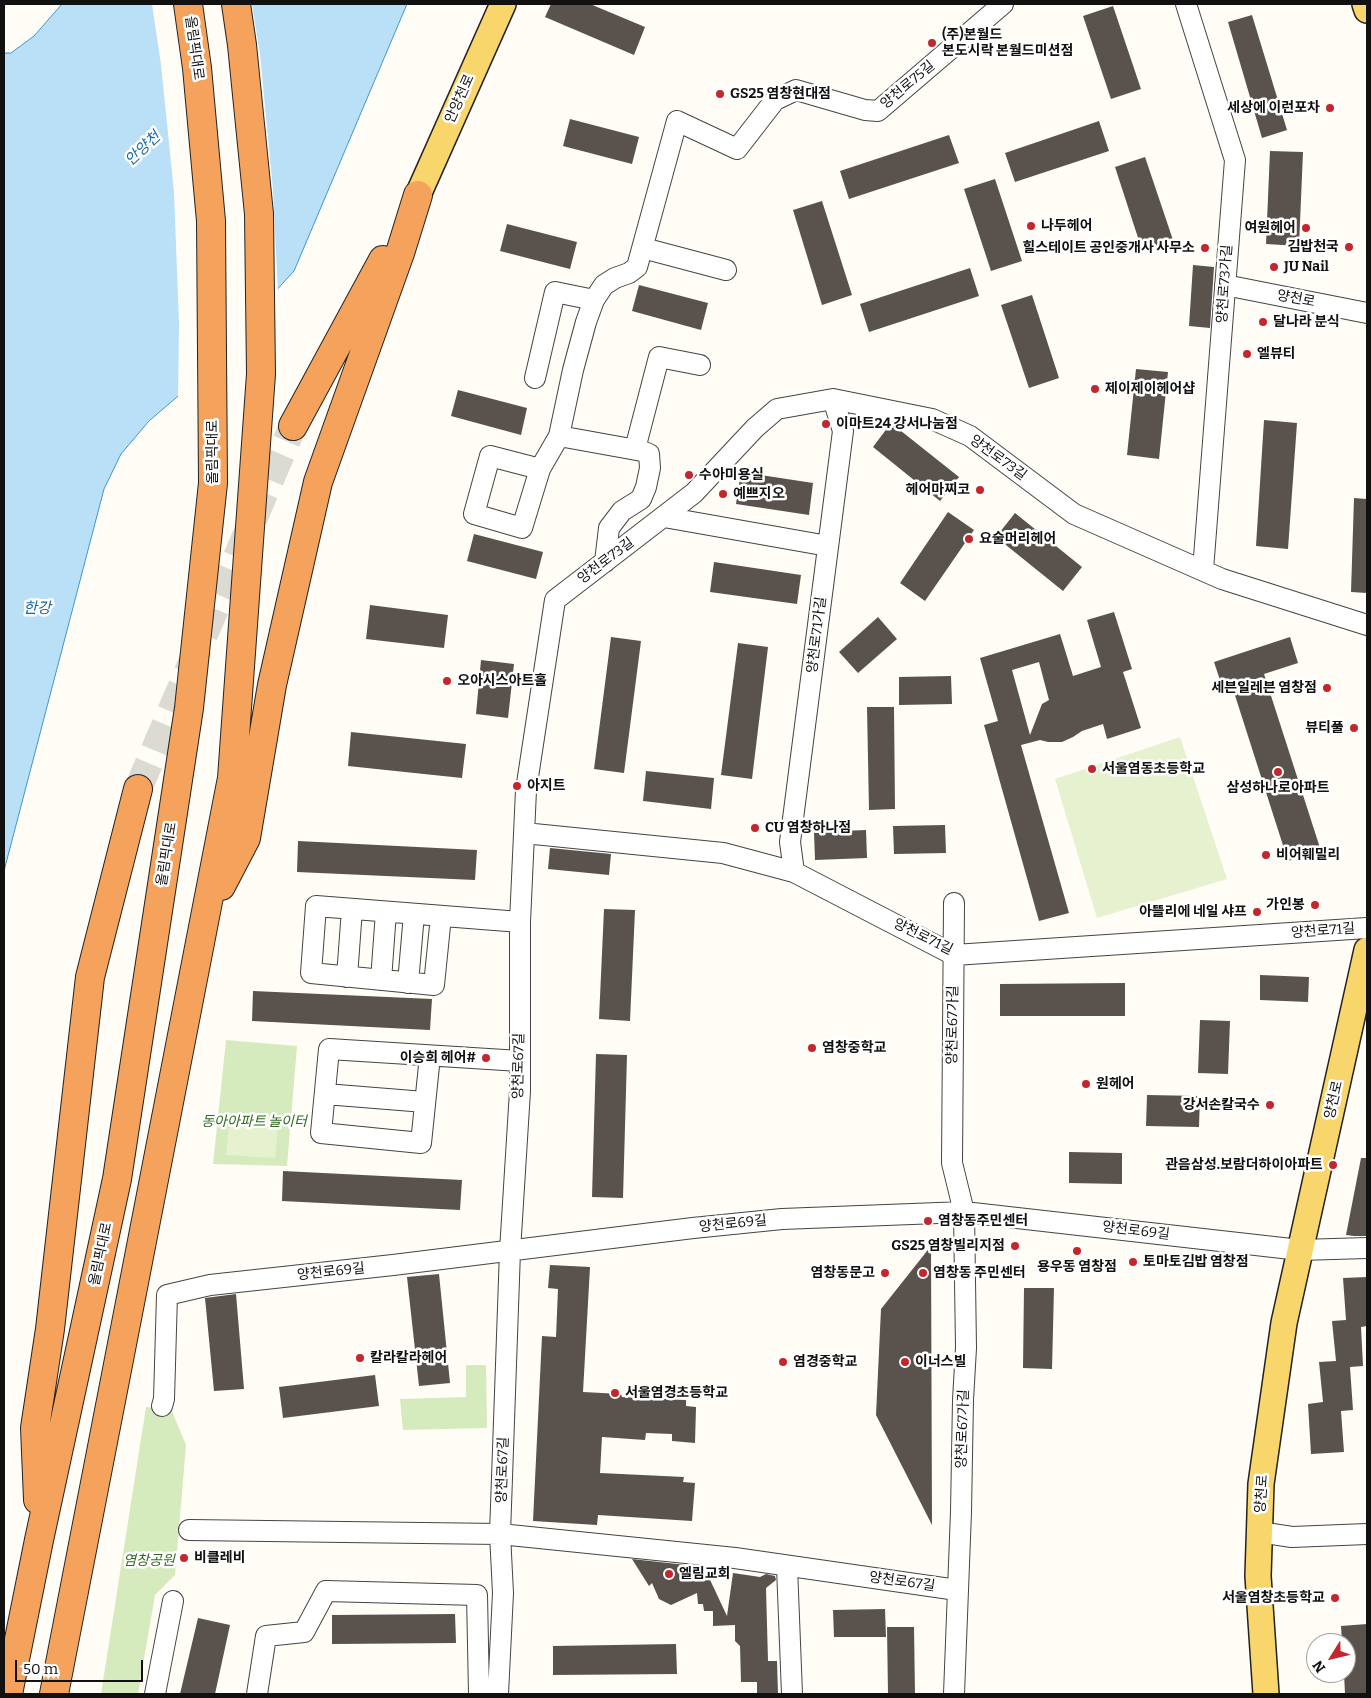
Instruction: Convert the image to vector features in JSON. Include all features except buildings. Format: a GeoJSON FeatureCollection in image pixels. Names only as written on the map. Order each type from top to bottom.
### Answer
{"type":"FeatureCollection","features":[{"type":"Feature","properties":{"kind":"highway","name":"올림픽대로"},"geometry":{"type":"LineString","coordinates":[[8,1694],[39,1540],[117,1179],[189,708],[213,483],[212,221],[197,68],[188,4]]}},
{"type":"Feature","properties":{"kind":"highway"},"geometry":{"type":"LineString","coordinates":[[54,1694],[232,778],[262,374],[259,214],[242,45],[236,4]]}},
{"type":"Feature","properties":{"kind":"highway"},"geometry":{"type":"LineString","coordinates":[[207,912],[246,838],[272,686],[318,482],[400,253],[418,195]]}},
{"type":"Feature","properties":{"kind":"highway"},"geometry":{"type":"LineString","coordinates":[[293,426],[418,195]]}},
{"type":"Feature","properties":{"kind":"highway"},"geometry":{"type":"LineString","coordinates":[[39,1540],[35,1428],[50,1329],[90,977],[138,789]]}},
{"type":"Feature","properties":{"kind":"main road","name":"안양천로"},"geometry":{"type":"LineString","coordinates":[[418,195],[503,4]]}},
{"type":"Feature","properties":{"kind":"main road"},"geometry":{"type":"LineString","coordinates":[[1365,4],[1367,10]]}},
{"type":"Feature","properties":{"kind":"main road","name":"양천로"},"geometry":{"type":"LineString","coordinates":[[1266,1694],[1258,1576],[1261,1484],[1284,1323],[1367,950]]}},
{"type":"Feature","properties":{"kind":"street","name":"양천로75길"},"geometry":{"type":"LineString","coordinates":[[643,248],[677,121],[737,150],[775,100],[796,90],[865,110],[878,111],[1003,4]]}},
{"type":"Feature","properties":{"kind":"street","name":"양천로73가길"},"geometry":{"type":"LineString","coordinates":[[1186,4],[1235,160],[1203,570]]}},
{"type":"Feature","properties":{"kind":"street"},"geometry":{"type":"LineString","coordinates":[[540,469],[559,436],[573,370],[586,322],[594,300],[604,285],[637,267],[643,248],[726,270]]}},
{"type":"Feature","properties":{"kind":"street","name":"양천로"},"geometry":{"type":"LineString","coordinates":[[1225,285],[1367,313]]}},
{"type":"Feature","properties":{"kind":"street"},"geometry":{"type":"LineString","coordinates":[[535,378],[555,292],[594,300]]}},
{"type":"Feature","properties":{"kind":"street"},"geometry":{"type":"LineString","coordinates":[[635,449],[659,357],[700,365]]}},
{"type":"Feature","properties":{"kind":"street","name":"양천로73길"},"geometry":{"type":"LineString","coordinates":[[555,600],[694,493],[755,428],[777,409],[833,399],[932,419],[970,436],[1074,514],[1222,578],[1367,625]]}},
{"type":"Feature","properties":{"kind":"street","name":"양천로71가길"},"geometry":{"type":"LineString","coordinates":[[794,872],[790,842],[843,431],[833,399]]}},
{"type":"Feature","properties":{"kind":"street"},"geometry":{"type":"LineString","coordinates":[[559,436],[635,449],[650,454],[650,468],[646,488],[641,499],[622,511],[610,528],[605,562]]}},
{"type":"Feature","properties":{"kind":"street"},"geometry":{"type":"LineString","coordinates":[[664,517],[828,546]]}},
{"type":"Feature","properties":{"kind":"street","name":"양천로67길"},"geometry":{"type":"LineString","coordinates":[[498,1694],[503,1593],[500,1534],[510,1251],[520,1090],[520,922],[526,790],[555,600]]}},
{"type":"Feature","properties":{"kind":"street","name":"양천로71길"},"geometry":{"type":"LineString","coordinates":[[524,833],[723,853],[794,872],[954,954],[1367,928]]}},
{"type":"Feature","properties":{"kind":"street","name":"양천로67가길"},"geometry":{"type":"LineString","coordinates":[[954,903],[952,1163],[964,1212],[966,1348],[962,1400],[961,1512],[954,1694]]}},
{"type":"Feature","properties":{"kind":"street"},"geometry":{"type":"LineString","coordinates":[[441,916],[434,985],[311,973],[316,906],[520,922]]}},
{"type":"Feature","properties":{"kind":"street"},"geometry":{"type":"LineString","coordinates":[[347,976],[352,909]]}},
{"type":"Feature","properties":{"kind":"street"},"geometry":{"type":"LineString","coordinates":[[380,980],[386,912]]}},
{"type":"Feature","properties":{"kind":"street"},"geometry":{"type":"LineString","coordinates":[[408,983],[414,914]]}},
{"type":"Feature","properties":{"kind":"street"},"geometry":{"type":"LineString","coordinates":[[430,1056],[421,1143],[322,1133],[329,1049],[520,1061]]}},
{"type":"Feature","properties":{"kind":"street"},"geometry":{"type":"LineString","coordinates":[[325,1094],[426,1102]]}},
{"type":"Feature","properties":{"kind":"street","name":"양천로69길"},"geometry":{"type":"LineString","coordinates":[[162,1406],[164,1399],[168,1295],[210,1285],[782,1219],[964,1212],[1300,1250]]}},
{"type":"Feature","properties":{"kind":"street"},"geometry":{"type":"LineString","coordinates":[[1300,1250],[1367,1248]]}},
{"type":"Feature","properties":{"kind":"street","name":"양천로67길"},"geometry":{"type":"LineString","coordinates":[[189,1530],[500,1534],[735,1558],[957,1590]]}},
{"type":"Feature","properties":{"kind":"street","name":"양천로"},"geometry":{"type":"LineString","coordinates":[[1259,1532],[1292,1536],[1367,1534]]}},
{"type":"Feature","properties":{"kind":"street"},"geometry":{"type":"LineString","coordinates":[[787,1567],[792,1694]]}},
{"type":"Feature","properties":{"kind":"street"},"geometry":{"type":"LineString","coordinates":[[257,1694],[266,1636],[304,1632],[326,1591],[477,1595],[503,1593]]}},
{"type":"Feature","properties":{"kind":"street"},"geometry":{"type":"LineString","coordinates":[[477,1595],[479,1694]]}},
{"type":"Feature","properties":{"kind":"street"},"geometry":{"type":"LineString","coordinates":[[155,1694],[173,1601]]}},
{"type":"Feature","properties":{"kind":"green space"},"geometry":{"type":"Polygon","coordinates":[[[1180,737],[1227,879],[1097,918],[1055,779],[1180,737]]]}},
{"type":"Feature","properties":{"kind":"green space","name":"동아아파트 놀이터"},"geometry":{"type":"Polygon","coordinates":[[[226,1040],[297,1046],[287,1166],[213,1164],[226,1040]]]}},
{"type":"Feature","properties":{"kind":"green space"},"geometry":{"type":"Polygon","coordinates":[[[230,1114],[279,1116],[275,1158],[226,1155],[230,1114]]]}},
{"type":"Feature","properties":{"kind":"green space"},"geometry":{"type":"Polygon","coordinates":[[[466,1365],[486,1365],[487,1428],[403,1430],[400,1399],[466,1397],[466,1365]]]}},
{"type":"Feature","properties":{"kind":"green space","name":"염창공원"},"geometry":{"type":"Polygon","coordinates":[[[146,1407],[171,1409],[186,1445],[175,1575],[155,1595],[138,1694],[101,1694],[146,1407]]]}},
{"type":"Feature","properties":{"kind":"water"},"geometry":{"type":"Polygon","coordinates":[[[62,4],[407,4],[294,271],[184,391],[149,421],[121,454],[104,489],[4,871],[4,53],[11,53],[34,36],[62,4]]]}},
{"type":"Feature","properties":{"kind":"pier"},"geometry":{"type":"Polygon","coordinates":[[[152,4],[252,4],[260,54],[273,190],[278,293],[178,400],[179,324],[174,192],[161,65],[152,4]]]}},
{"type":"Feature","properties":{"kind":"tunnel"},"geometry":{"type":"LineString","coordinates":[[138,789],[293,426]]}},
{"type":"Feature","properties":{"kind":"place","name":"(주)본월드 본도시락 본월드미션점"},"geometry":{"type":"Point","coordinates":[932,43]}},
{"type":"Feature","properties":{"kind":"place","name":"GS25 염창현대점"},"geometry":{"type":"Point","coordinates":[720,94]}},
{"type":"Feature","properties":{"kind":"place","name":"세상에 이런포차"},"geometry":{"type":"Point","coordinates":[1330,108]}},
{"type":"Feature","properties":{"kind":"place","name":"나두헤어"},"geometry":{"type":"Point","coordinates":[1031,226]}},
{"type":"Feature","properties":{"kind":"place","name":"여원헤어"},"geometry":{"type":"Point","coordinates":[1306,228]}},
{"type":"Feature","properties":{"kind":"place","name":"김밥천국"},"geometry":{"type":"Point","coordinates":[1349,247]}},
{"type":"Feature","properties":{"kind":"place","name":"힐스테이트 공인중개사 사무소"},"geometry":{"type":"Point","coordinates":[1205,248]}},
{"type":"Feature","properties":{"kind":"place","name":"JU Nail"},"geometry":{"type":"Point","coordinates":[1274,267]}},
{"type":"Feature","properties":{"kind":"place","name":"달나라 분식"},"geometry":{"type":"Point","coordinates":[1263,322]}},
{"type":"Feature","properties":{"kind":"place","name":"엘뷰티"},"geometry":{"type":"Point","coordinates":[1247,354]}},
{"type":"Feature","properties":{"kind":"place","name":"제이제이헤어샵"},"geometry":{"type":"Point","coordinates":[1095,389]}},
{"type":"Feature","properties":{"kind":"place","name":"이마트24 강서나눔점"},"geometry":{"type":"Point","coordinates":[826,424]}},
{"type":"Feature","properties":{"kind":"place","name":"수아미용실"},"geometry":{"type":"Point","coordinates":[689,475]}},
{"type":"Feature","properties":{"kind":"place","name":"헤어마찌코"},"geometry":{"type":"Point","coordinates":[980,490]}},
{"type":"Feature","properties":{"kind":"place","name":"예쁘지오"},"geometry":{"type":"Point","coordinates":[723,494]}},
{"type":"Feature","properties":{"kind":"place","name":"요술머리헤어"},"geometry":{"type":"Point","coordinates":[969,539]}},
{"type":"Feature","properties":{"kind":"place","name":"오아시스아트홀"},"geometry":{"type":"Point","coordinates":[447,681]}},
{"type":"Feature","properties":{"kind":"place","name":"세븐일레븐 염창점"},"geometry":{"type":"Point","coordinates":[1327,688]}},
{"type":"Feature","properties":{"kind":"place","name":"뷰티풀"},"geometry":{"type":"Point","coordinates":[1354,728]}},
{"type":"Feature","properties":{"kind":"place","name":"서울염동초등학교"},"geometry":{"type":"Point","coordinates":[1092,769]}},
{"type":"Feature","properties":{"kind":"place","name":"삼성하나로아파트"},"geometry":{"type":"Point","coordinates":[1278,772]}},
{"type":"Feature","properties":{"kind":"place","name":"아지트"},"geometry":{"type":"Point","coordinates":[517,786]}},
{"type":"Feature","properties":{"kind":"place","name":"CU 염창하나점"},"geometry":{"type":"Point","coordinates":[755,828]}},
{"type":"Feature","properties":{"kind":"place","name":"비어훼밀리"},"geometry":{"type":"Point","coordinates":[1266,855]}},
{"type":"Feature","properties":{"kind":"place","name":"가인봉"},"geometry":{"type":"Point","coordinates":[1315,905]}},
{"type":"Feature","properties":{"kind":"place","name":"아뜰리에 네일 샤프"},"geometry":{"type":"Point","coordinates":[1257,912]}},
{"type":"Feature","properties":{"kind":"place","name":"염창중학교"},"geometry":{"type":"Point","coordinates":[812,1048]}},
{"type":"Feature","properties":{"kind":"place","name":"이승희 헤어#"},"geometry":{"type":"Point","coordinates":[486,1058]}},
{"type":"Feature","properties":{"kind":"place","name":"원헤어"},"geometry":{"type":"Point","coordinates":[1086,1084]}},
{"type":"Feature","properties":{"kind":"place","name":"강서손칼국수"},"geometry":{"type":"Point","coordinates":[1270,1105]}},
{"type":"Feature","properties":{"kind":"place","name":"관음삼성.보람더하이아파트"},"geometry":{"type":"Point","coordinates":[1333,1165]}},
{"type":"Feature","properties":{"kind":"place","name":"염창동주민센터"},"geometry":{"type":"Point","coordinates":[928,1221]}},
{"type":"Feature","properties":{"kind":"place","name":"GS25 염창빌리지점"},"geometry":{"type":"Point","coordinates":[1015,1246]}},
{"type":"Feature","properties":{"kind":"place","name":"용우동 염창점"},"geometry":{"type":"Point","coordinates":[1077,1251]}},
{"type":"Feature","properties":{"kind":"place","name":"토마토김밥 염창점"},"geometry":{"type":"Point","coordinates":[1133,1262]}},
{"type":"Feature","properties":{"kind":"place","name":"염창동문고"},"geometry":{"type":"Point","coordinates":[885,1273]}},
{"type":"Feature","properties":{"kind":"place","name":"염창동 주민센터"},"geometry":{"type":"Point","coordinates":[923,1273]}},
{"type":"Feature","properties":{"kind":"place","name":"칼라칼라헤어"},"geometry":{"type":"Point","coordinates":[360,1358]}},
{"type":"Feature","properties":{"kind":"place","name":"염경중학교"},"geometry":{"type":"Point","coordinates":[783,1362]}},
{"type":"Feature","properties":{"kind":"place","name":"이너스빌"},"geometry":{"type":"Point","coordinates":[905,1362]}},
{"type":"Feature","properties":{"kind":"place","name":"서울염경초등학교"},"geometry":{"type":"Point","coordinates":[615,1393]}},
{"type":"Feature","properties":{"kind":"place","name":"비클레비"},"geometry":{"type":"Point","coordinates":[184,1558]}},
{"type":"Feature","properties":{"kind":"place","name":"엘림교회"},"geometry":{"type":"Point","coordinates":[669,1574]}},
{"type":"Feature","properties":{"kind":"place","name":"서울염창초등학교"},"geometry":{"type":"Point","coordinates":[1335,1598]}},
{"type":"Feature","properties":{"kind":"water label","name":"안양천"},"geometry":{"type":"Point","coordinates":[143,149]}},
{"type":"Feature","properties":{"kind":"water label","name":"한강"},"geometry":{"type":"Point","coordinates":[37,609]}}]}
